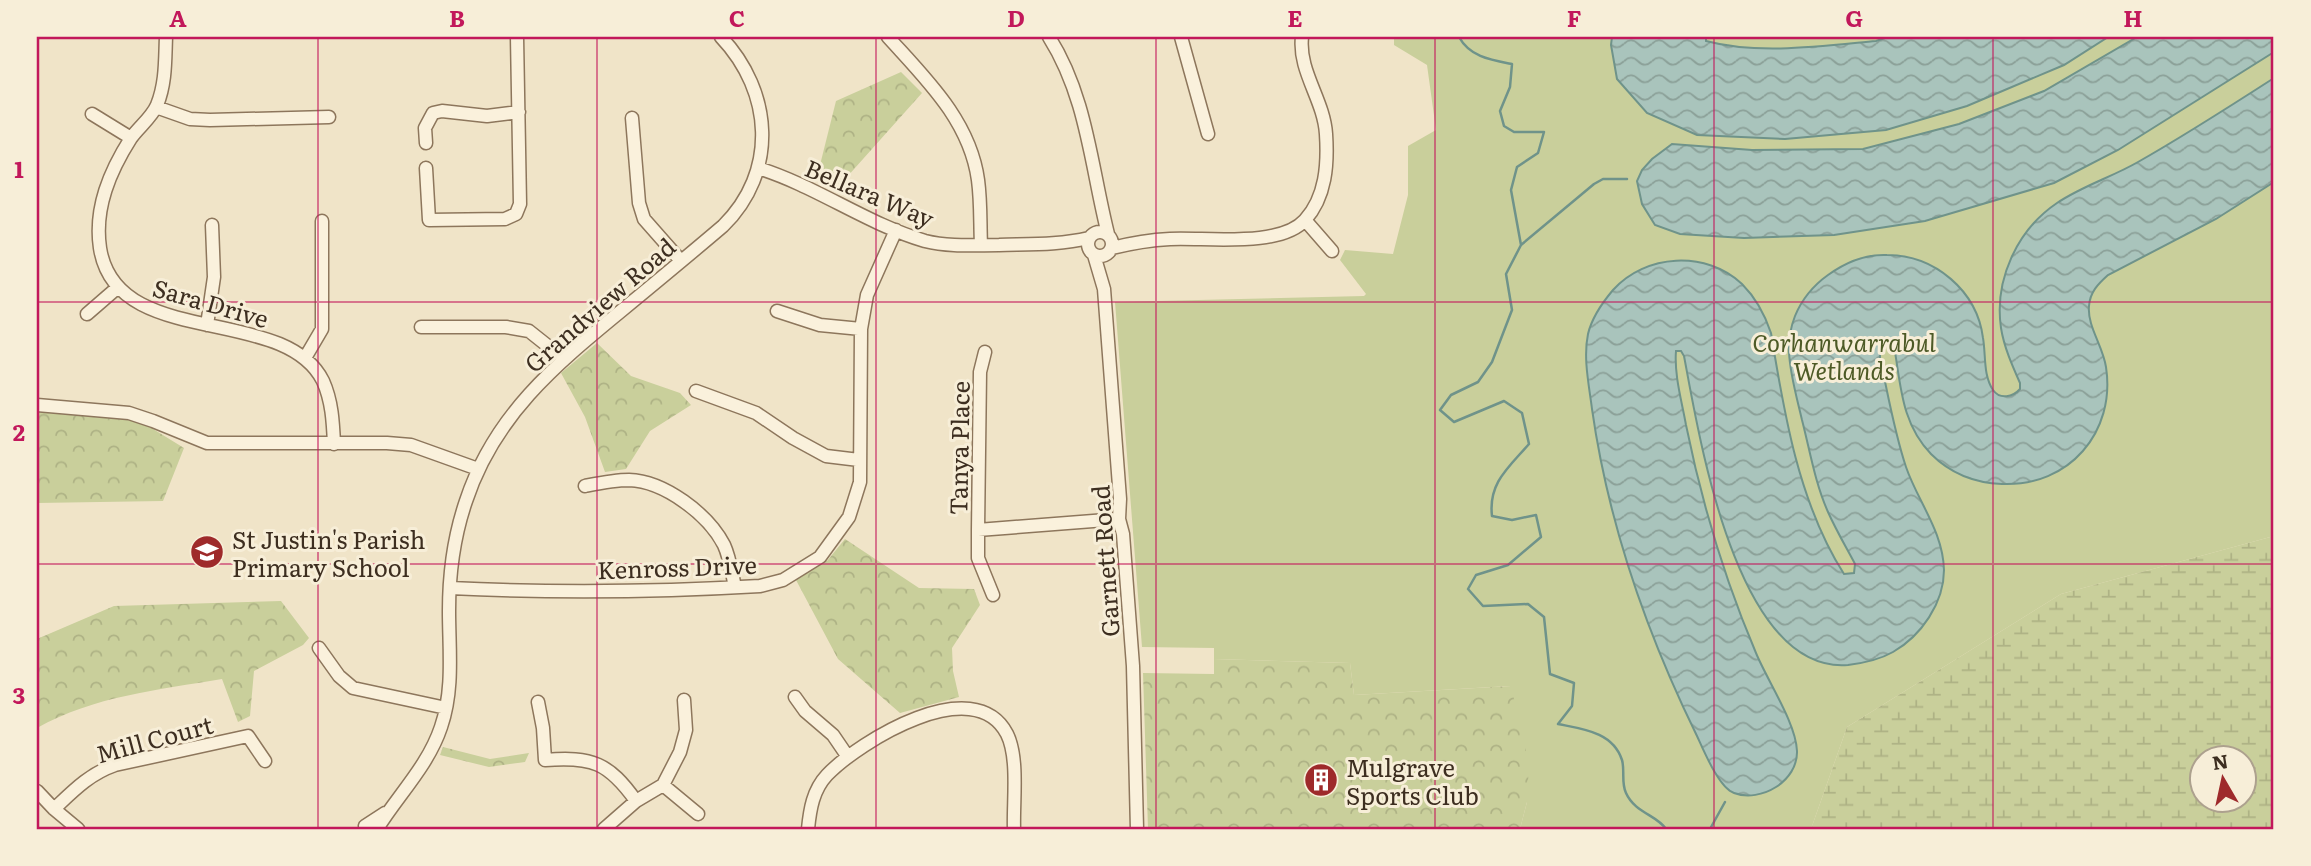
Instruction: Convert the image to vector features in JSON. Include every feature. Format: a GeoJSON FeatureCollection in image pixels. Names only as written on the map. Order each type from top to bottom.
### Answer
{"type":"FeatureCollection","features":[{"type":"Feature","properties":{"kind":"street","name":"Sara Drive"},"geometry":{"type":"LineString","coordinates":[[166,37],[165,74],[156,107],[131,138],[105,188],[99,232],[108,274],[117,288],[133,300],[206,325],[282,344],[305,358],[322,380],[332,409],[334,444]]}},
{"type":"Feature","properties":{"kind":"street"},"geometry":{"type":"LineString","coordinates":[[426,168],[429,220],[511,218],[516,214],[520,204],[517,37]]}},
{"type":"Feature","properties":{"kind":"street","name":"Grandview Road"},"geometry":{"type":"LineString","coordinates":[[367,828],[388,811],[425,762],[441,728],[450,684],[450,584],[459,525],[478,470],[513,412],[537,383],[563,358],[731,218],[748,193],[757,172],[763,146],[756,95],[741,61],[721,37]]}},
{"type":"Feature","properties":{"kind":"street"},"geometry":{"type":"LineString","coordinates":[[888,37],[942,97],[961,129],[978,177],[981,245]]}},
{"type":"Feature","properties":{"kind":"street","name":"Garnett Road"},"geometry":{"type":"LineString","coordinates":[[1049,37],[1064,64],[1084,117],[1098,193],[1121,499],[1119,519],[1123,534],[1133,666],[1137,829]]}},
{"type":"Feature","properties":{"kind":"street"},"geometry":{"type":"LineString","coordinates":[[1181,37],[1208,134]]}},
{"type":"Feature","properties":{"kind":"street"},"geometry":{"type":"LineString","coordinates":[[1302,37],[1303,61],[1324,119],[1327,163],[1318,198],[1305,220],[1332,251]]}},
{"type":"Feature","properties":{"kind":"street"},"geometry":{"type":"LineString","coordinates":[[156,107],[190,119],[329,117]]}},
{"type":"Feature","properties":{"kind":"street"},"geometry":{"type":"LineString","coordinates":[[426,143],[425,128],[433,113],[442,111],[487,116],[519,113]]}},
{"type":"Feature","properties":{"kind":"street"},"geometry":{"type":"LineString","coordinates":[[92,114],[131,138]]}},
{"type":"Feature","properties":{"kind":"street"},"geometry":{"type":"LineString","coordinates":[[632,118],[639,203],[645,219],[681,261]]}},
{"type":"Feature","properties":{"kind":"street","name":"Bellara Way"},"geometry":{"type":"LineString","coordinates":[[757,172],[802,184],[896,230],[944,245],[1101,244],[1260,238],[1287,231],[1305,220]]}},
{"type":"Feature","properties":{"kind":"street"},"geometry":{"type":"LineString","coordinates":[[305,358],[322,329],[322,221]]}},
{"type":"Feature","properties":{"kind":"street"},"geometry":{"type":"LineString","coordinates":[[206,325],[214,276],[212,225]]}},
{"type":"Feature","properties":{"kind":"street","name":"Kenross Drive"},"geometry":{"type":"LineString","coordinates":[[450,584],[530,592],[760,586],[783,580],[820,557],[849,517],[860,482],[861,328],[867,295],[896,230]]}},
{"type":"Feature","properties":{"kind":"street"},"geometry":{"type":"LineString","coordinates":[[87,314],[117,288]]}},
{"type":"Feature","properties":{"kind":"street"},"geometry":{"type":"LineString","coordinates":[[777,311],[820,325],[861,328]]}},
{"type":"Feature","properties":{"kind":"street"},"geometry":{"type":"LineString","coordinates":[[421,327],[506,327],[529,331],[563,358]]}},
{"type":"Feature","properties":{"kind":"street","name":"Tanya Place"},"geometry":{"type":"LineString","coordinates":[[985,352],[980,372],[978,530],[1119,519]]}},
{"type":"Feature","properties":{"kind":"street"},"geometry":{"type":"LineString","coordinates":[[696,391],[756,413],[826,456],[859,460]]}},
{"type":"Feature","properties":{"kind":"street"},"geometry":{"type":"LineString","coordinates":[[37,405],[129,413],[207,443],[411,445],[478,470]]}},
{"type":"Feature","properties":{"kind":"street"},"geometry":{"type":"LineString","coordinates":[[585,486],[631,480],[670,492],[684,501],[716,533],[725,547],[735,587]]}},
{"type":"Feature","properties":{"kind":"street"},"geometry":{"type":"LineString","coordinates":[[978,530],[978,558],[993,596]]}},
{"type":"Feature","properties":{"kind":"street"},"geometry":{"type":"LineString","coordinates":[[319,648],[339,676],[353,688],[446,708]]}},
{"type":"Feature","properties":{"kind":"street"},"geometry":{"type":"LineString","coordinates":[[795,698],[804,711],[833,735],[848,757]]}},
{"type":"Feature","properties":{"kind":"street"},"geometry":{"type":"LineString","coordinates":[[604,829],[636,801],[663,785],[680,752],[686,730],[684,700]]}},
{"type":"Feature","properties":{"kind":"street"},"geometry":{"type":"LineString","coordinates":[[538,702],[545,760],[584,759],[598,764],[620,779],[636,801]]}},
{"type":"Feature","properties":{"kind":"street"},"geometry":{"type":"LineString","coordinates":[[808,829],[815,792],[826,776],[848,757],[902,724],[950,708],[968,707],[987,713],[998,721],[1013,750],[1014,829]]}},
{"type":"Feature","properties":{"kind":"street","name":"Mill Court"},"geometry":{"type":"LineString","coordinates":[[54,809],[82,782],[100,770],[115,765],[248,736],[265,761]]}},
{"type":"Feature","properties":{"kind":"street"},"geometry":{"type":"LineString","coordinates":[[663,785],[698,814]]}},
{"type":"Feature","properties":{"kind":"street"},"geometry":{"type":"LineString","coordinates":[[37,791],[78,829]]}},
{"type":"Feature","properties":{"kind":"green space","name":"Corhanwarrabul Wetlands"},"geometry":{"type":"Polygon","coordinates":[[[1394,37],[2274,37],[2274,536],[2061,594],[1847,727],[1811,829],[1520,829],[1527,802],[1510,686],[1354,695],[1350,663],[1214,659],[1214,648],[1142,647],[1115,302],[1364,296],[1366,294],[1340,260],[1345,250],[1393,254],[1408,195],[1408,146],[1436,130],[1427,65],[1394,45],[1394,37]]]}},
{"type":"Feature","properties":{"kind":"green space"},"geometry":{"type":"Polygon","coordinates":[[[901,72],[922,93],[838,187],[817,177],[836,101],[901,72]]]}},
{"type":"Feature","properties":{"kind":"green space"},"geometry":{"type":"Polygon","coordinates":[[[597,343],[631,376],[680,393],[691,405],[650,431],[626,469],[605,472],[585,417],[561,373],[597,343]]]}},
{"type":"Feature","properties":{"kind":"green space"},"geometry":{"type":"Polygon","coordinates":[[[37,412],[140,421],[184,448],[163,501],[37,503],[37,412]]]}},
{"type":"Feature","properties":{"kind":"green space"},"geometry":{"type":"Polygon","coordinates":[[[2274,536],[2274,829],[1811,829],[1847,727],[2061,594],[2274,536]]]}},
{"type":"Feature","properties":{"kind":"green space"},"geometry":{"type":"Polygon","coordinates":[[[845,539],[919,588],[974,589],[980,605],[952,648],[953,671],[959,697],[900,713],[838,659],[796,580],[827,561],[845,539]]]}},
{"type":"Feature","properties":{"kind":"green space"},"geometry":{"type":"Polygon","coordinates":[[[281,601],[309,638],[303,645],[254,671],[250,716],[238,722],[222,679],[104,701],[81,708],[37,728],[37,639],[114,606],[281,601]]]}},
{"type":"Feature","properties":{"kind":"green space"},"geometry":{"type":"Polygon","coordinates":[[[1214,659],[1350,663],[1354,695],[1511,686],[1529,764],[1527,802],[1520,829],[1148,829],[1143,673],[1214,674],[1214,659]]]}},
{"type":"Feature","properties":{"kind":"green space"},"geometry":{"type":"Polygon","coordinates":[[[443,747],[490,759],[529,753],[525,762],[489,767],[440,755],[443,747]]]}},
{"type":"Feature","properties":{"kind":"water"},"geometry":{"type":"Polygon","coordinates":[[[1612,37],[1706,37],[1706,41],[1747,48],[1791,48],[1876,41],[1888,37],[2108,37],[2064,65],[1967,106],[1886,130],[1785,139],[1697,135],[1647,113],[1617,79],[1612,37]]]}},
{"type":"Feature","properties":{"kind":"water"},"geometry":{"type":"Polygon","coordinates":[[[2137,37],[2274,37],[2274,52],[2118,150],[2054,183],[1925,221],[1834,235],[1744,238],[1680,234],[1655,225],[1642,204],[1637,181],[1642,170],[1672,144],[1752,150],[1863,149],[1959,124],[2044,91],[2137,37]]]}},
{"type":"Feature","properties":{"kind":"water"},"geometry":{"type":"Polygon","coordinates":[[[2274,78],[2274,182],[2216,219],[2108,275],[2093,292],[2089,314],[2106,367],[2107,391],[2103,413],[2095,433],[2083,451],[2067,465],[2048,476],[2026,482],[2002,484],[1982,482],[1946,467],[1931,454],[1914,430],[1904,403],[1894,346],[1887,342],[1881,347],[1880,358],[1902,453],[1911,480],[1935,530],[1944,570],[1940,594],[1929,617],[1913,637],[1888,655],[1848,665],[1809,658],[1777,632],[1751,592],[1730,544],[1700,439],[1684,356],[1681,351],[1676,351],[1677,379],[1686,425],[1715,541],[1756,653],[1792,728],[1797,751],[1791,772],[1776,787],[1755,795],[1728,790],[1708,759],[1662,658],[1632,577],[1608,493],[1592,409],[1586,352],[1590,328],[1605,300],[1626,278],[1642,269],[1658,263],[1676,261],[1694,261],[1711,266],[1727,273],[1747,289],[1760,307],[1771,333],[1788,426],[1815,518],[1844,574],[1854,573],[1855,564],[1823,501],[1791,369],[1791,329],[1798,310],[1809,293],[1835,270],[1856,260],[1887,255],[1921,261],[1951,279],[1963,291],[1979,321],[1990,384],[1999,395],[2014,394],[2020,389],[2020,383],[2002,335],[2001,292],[2011,258],[2030,227],[2057,203],[2138,162],[2274,78]]]}},
{"type":"Feature","properties":{"kind":"waterway"},"geometry":{"type":"LineString","coordinates":[[1459,37],[1475,53],[1512,64],[1510,87],[1500,111],[1504,126],[1514,132],[1544,132],[1538,153],[1517,167],[1511,190],[1521,245],[1506,274],[1512,310],[1492,362],[1478,382],[1451,395],[1440,410],[1454,422],[1504,401],[1522,413],[1529,444],[1507,468],[1497,485],[1493,494],[1492,516],[1512,520],[1536,515],[1541,537],[1508,565],[1476,575],[1468,589],[1483,606],[1528,604],[1544,617],[1550,674],[1574,683],[1572,706],[1558,724],[1596,733],[1612,743],[1622,760],[1624,785],[1630,800],[1666,829]]}},
{"type":"Feature","properties":{"kind":"waterway"},"geometry":{"type":"LineString","coordinates":[[1521,245],[1594,184],[1603,179],[1627,179]]}},
{"type":"Feature","properties":{"kind":"waterway"},"geometry":{"type":"LineString","coordinates":[[1710,829],[1725,802]]}},
{"type":"Feature","properties":{"kind":"place","name":"St Justin's Parish Primary School"},"geometry":{"type":"Point","coordinates":[207,552]}},
{"type":"Feature","properties":{"kind":"place","name":"Mulgrave Sports Club"},"geometry":{"type":"Point","coordinates":[1321,780]}}]}
